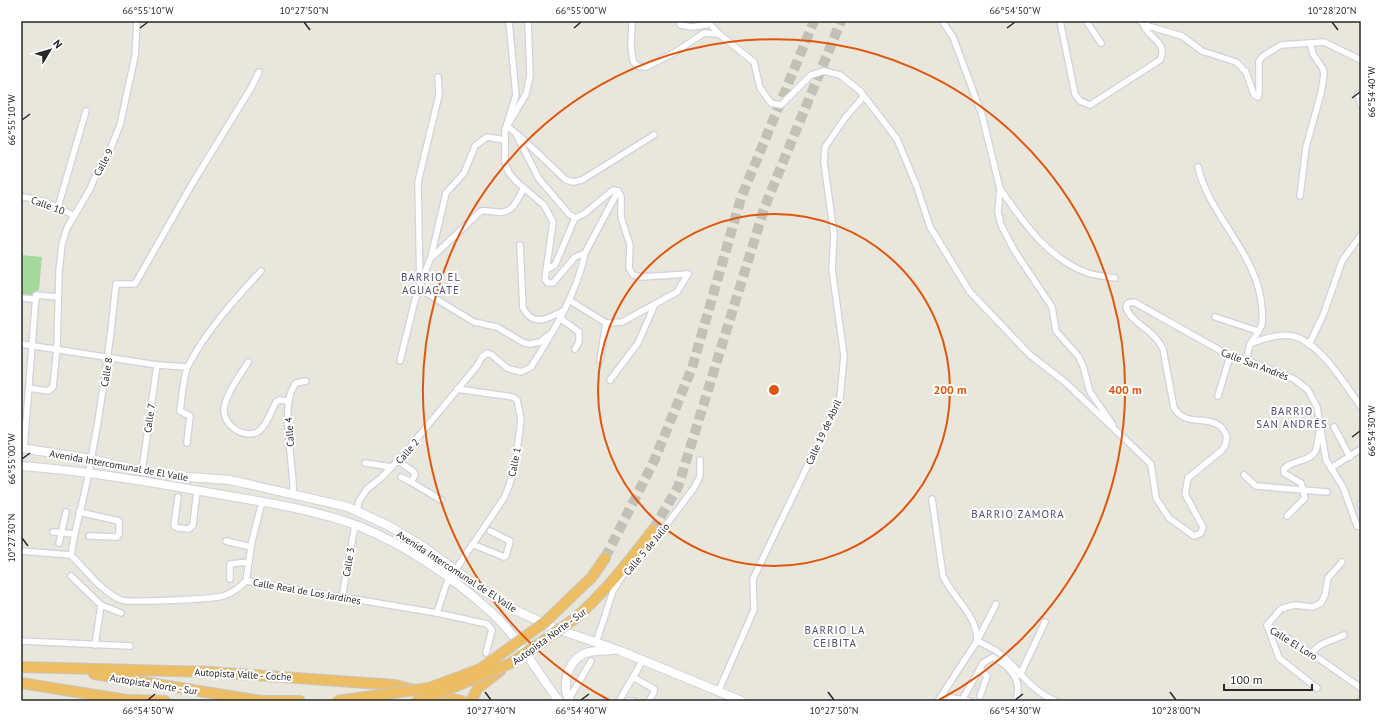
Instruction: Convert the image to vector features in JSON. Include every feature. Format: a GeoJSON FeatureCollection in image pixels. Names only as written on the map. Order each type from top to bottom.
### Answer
{"type":"FeatureCollection","features":[{"type":"Feature","properties":{"kind":"highway","name":"Autopista Norte - Sur"},"geometry":{"type":"LineString","coordinates":[[416,701],[428,698],[512,663],[573,620],[593,604],[653,530]]}},
{"type":"Feature","properties":{"kind":"highway","name":"Autopista Norte - Sur"},"geometry":{"type":"LineString","coordinates":[[337,701],[429,688],[480,669],[544,623],[592,576],[605,558]]}},
{"type":"Feature","properties":{"kind":"highway"},"geometry":{"type":"LineString","coordinates":[[471,701],[478,688],[512,663]]}},
{"type":"Feature","properties":{"kind":"highway","name":"Autopista Valle - Coche"},"geometry":{"type":"LineString","coordinates":[[21,667],[211,672],[307,678],[395,685],[462,701]]}},
{"type":"Feature","properties":{"kind":"highway","name":"Autopista Norte - Sur"},"geometry":{"type":"LineString","coordinates":[[57,668],[260,701],[300,701]]}},
{"type":"Feature","properties":{"kind":"highway"},"geometry":{"type":"LineString","coordinates":[[21,683],[132,701]]}},
{"type":"Feature","properties":{"kind":"highway","name":"Autopista Norte - Sur"},"geometry":{"type":"LineString","coordinates":[[132,701],[165,701]]}},
{"type":"Feature","properties":{"kind":"main road","name":"Avenida Intercomunal de El Valle"},"geometry":{"type":"LineString","coordinates":[[23,448],[91,459],[142,471],[188,477],[230,480],[357,510],[410,539],[456,570],[478,587],[517,611],[554,628],[618,650],[742,701]]}},
{"type":"Feature","properties":{"kind":"main road","name":"Avenida Intercomunal de El Valle"},"geometry":{"type":"LineString","coordinates":[[21,466],[89,473],[197,490],[262,502],[336,519],[355,525],[401,547],[450,579],[491,612],[506,628],[559,701]]}},
{"type":"Feature","properties":{"kind":"main road"},"geometry":{"type":"LineString","coordinates":[[569,700],[565,685],[572,665],[577,659],[590,652],[618,650]]}},
{"type":"Feature","properties":{"kind":"street","name":"Calle 9"},"geometry":{"type":"LineString","coordinates":[[29,388],[51,390],[57,348],[59,272],[62,244],[67,228],[90,189],[97,172],[110,150],[120,125],[136,56],[137,21]]}},
{"type":"Feature","properties":{"kind":"street"},"geometry":{"type":"LineString","coordinates":[[509,21],[516,94],[506,126],[505,162],[509,173],[544,205],[553,222],[545,279],[548,283],[553,283],[575,257],[585,253]]}},
{"type":"Feature","properties":{"kind":"street"},"geometry":{"type":"LineString","coordinates":[[632,21],[633,61],[637,66],[646,67],[674,53],[704,33],[719,34]]}},
{"type":"Feature","properties":{"kind":"street"},"geometry":{"type":"LineString","coordinates":[[679,21],[680,25],[694,27],[710,24],[719,34],[754,62],[760,88],[771,103],[781,105],[811,75],[824,71],[840,75],[864,96],[896,138],[918,187],[930,227],[970,292],[1030,355],[1065,382],[1122,439]]}},
{"type":"Feature","properties":{"kind":"street"},"geometry":{"type":"LineString","coordinates":[[942,21],[953,37],[982,115],[1000,189],[998,212],[1001,225],[1007,238],[1052,307],[1056,331],[1073,350],[1083,366],[1090,392],[1122,439]]}},
{"type":"Feature","properties":{"kind":"street"},"geometry":{"type":"LineString","coordinates":[[1060,21],[1075,94],[1080,101],[1090,105],[1160,60],[1164,52],[1163,48],[1145,30],[1142,22]]}},
{"type":"Feature","properties":{"kind":"street"},"geometry":{"type":"LineString","coordinates":[[1086,21],[1101,43]]}},
{"type":"Feature","properties":{"kind":"street"},"geometry":{"type":"LineString","coordinates":[[506,126],[526,94],[530,57],[529,22]]}},
{"type":"Feature","properties":{"kind":"street"},"geometry":{"type":"LineString","coordinates":[[1142,22],[1182,36],[1202,51],[1236,62],[1246,72],[1254,95],[1258,97],[1260,94],[1258,69],[1259,61],[1263,56],[1281,45],[1324,42],[1361,60]]}},
{"type":"Feature","properties":{"kind":"street"},"geometry":{"type":"LineString","coordinates":[[1300,196],[1306,146],[1321,93],[1324,75],[1323,69],[1313,54],[1310,43]]}},
{"type":"Feature","properties":{"kind":"street","name":"Calle 8"},"geometry":{"type":"LineString","coordinates":[[89,473],[109,357],[116,284],[135,284],[192,184],[251,88],[259,72]]}},
{"type":"Feature","properties":{"kind":"street"},"geometry":{"type":"LineString","coordinates":[[420,289],[418,182],[439,95],[438,76]]}},
{"type":"Feature","properties":{"kind":"street"},"geometry":{"type":"LineString","coordinates":[[1358,94],[1361,105]]}},
{"type":"Feature","properties":{"kind":"street","name":"Calle 19 de Abril"},"geometry":{"type":"LineString","coordinates":[[718,692],[754,610],[753,579],[840,398],[844,356],[832,269],[834,235],[824,162],[825,147],[845,118],[864,96]]}},
{"type":"Feature","properties":{"kind":"street"},"geometry":{"type":"LineString","coordinates":[[58,207],[86,111]]}},
{"type":"Feature","properties":{"kind":"street"},"geometry":{"type":"LineString","coordinates":[[506,126],[524,140],[562,178],[573,182],[582,180],[654,135]]}},
{"type":"Feature","properties":{"kind":"street"},"geometry":{"type":"LineString","coordinates":[[516,134],[539,179],[569,214],[575,218]]}},
{"type":"Feature","properties":{"kind":"street"},"geometry":{"type":"LineString","coordinates":[[400,361],[407,328],[430,259],[446,193],[464,173],[475,146],[487,137],[505,140]]}},
{"type":"Feature","properties":{"kind":"street"},"geometry":{"type":"LineString","coordinates":[[1198,167],[1206,192],[1257,280],[1261,298],[1262,323],[1250,344],[1246,360]]}},
{"type":"Feature","properties":{"kind":"street"},"geometry":{"type":"LineString","coordinates":[[430,259],[481,211],[503,212],[508,210],[515,204],[524,188]]}},
{"type":"Feature","properties":{"kind":"street"},"geometry":{"type":"LineString","coordinates":[[1000,189],[1030,231],[1061,259],[1087,273],[1115,278]]}},
{"type":"Feature","properties":{"kind":"street"},"geometry":{"type":"LineString","coordinates":[[546,270],[555,265],[575,218],[584,214],[613,190],[618,191]]}},
{"type":"Feature","properties":{"kind":"street"},"geometry":{"type":"LineString","coordinates":[[420,289],[474,322],[498,327],[524,343],[531,344],[540,342],[551,334],[560,318],[569,300],[583,264],[585,253],[618,191]]}},
{"type":"Feature","properties":{"kind":"street"},"geometry":{"type":"LineString","coordinates":[[569,300],[606,323],[622,322],[677,292],[688,274],[641,277],[633,275],[629,268],[630,245],[620,217],[621,197],[618,191]]}},
{"type":"Feature","properties":{"kind":"street","name":"Calle 10"},"geometry":{"type":"LineString","coordinates":[[21,197],[58,207],[74,216]]}},
{"type":"Feature","properties":{"kind":"street"},"geometry":{"type":"LineString","coordinates":[[1309,345],[1324,313],[1342,261],[1361,234]]}},
{"type":"Feature","properties":{"kind":"street"},"geometry":{"type":"LineString","coordinates":[[520,245],[523,308],[526,314],[535,319],[543,320],[564,310]]}},
{"type":"Feature","properties":{"kind":"street"},"geometry":{"type":"LineString","coordinates":[[187,443],[190,416],[180,411],[187,367],[232,303],[261,271]]}},
{"type":"Feature","properties":{"kind":"street"},"geometry":{"type":"LineString","coordinates":[[23,448],[36,295],[58,297]]}},
{"type":"Feature","properties":{"kind":"street"},"geometry":{"type":"LineString","coordinates":[[21,298],[36,299]]}},
{"type":"Feature","properties":{"kind":"street","name":"Calle San Andrés"},"geometry":{"type":"LineString","coordinates":[[1122,439],[1151,464],[1156,498],[1169,518],[1194,536],[1201,533],[1204,527],[1185,494],[1188,478],[1221,451],[1225,446],[1227,437],[1221,426],[1211,422],[1188,419],[1178,415],[1174,408],[1163,349],[1159,340],[1152,332],[1128,315],[1126,307],[1128,303],[1134,302],[1230,356],[1246,360],[1294,379],[1304,386],[1316,407],[1326,460],[1348,498],[1358,526],[1361,528]]}},
{"type":"Feature","properties":{"kind":"street"},"geometry":{"type":"LineString","coordinates":[[610,380],[638,343],[655,304]]}},
{"type":"Feature","properties":{"kind":"street"},"geometry":{"type":"LineString","coordinates":[[1215,317],[1258,331]]}},
{"type":"Feature","properties":{"kind":"street"},"geometry":{"type":"LineString","coordinates":[[560,318],[579,332],[579,342],[575,349]]}},
{"type":"Feature","properties":{"kind":"street"},"geometry":{"type":"LineString","coordinates":[[600,360],[606,323]]}},
{"type":"Feature","properties":{"kind":"street","name":"Calle 2"},"geometry":{"type":"LineString","coordinates":[[357,510],[359,501],[367,489],[398,461],[477,366],[482,357],[487,354],[492,355],[506,368],[521,372],[531,367],[551,334]]}},
{"type":"Feature","properties":{"kind":"street"},"geometry":{"type":"LineString","coordinates":[[1250,344],[1270,337],[1293,336],[1309,345],[1323,356],[1361,407]]}},
{"type":"Feature","properties":{"kind":"street"},"geometry":{"type":"LineString","coordinates":[[21,344],[57,348],[157,365],[187,367]]}},
{"type":"Feature","properties":{"kind":"street"},"geometry":{"type":"LineString","coordinates":[[1218,396],[1230,356]]}},
{"type":"Feature","properties":{"kind":"street"},"geometry":{"type":"LineString","coordinates":[[248,362],[225,404],[224,414],[228,423],[240,432],[249,434],[256,433],[263,427],[276,402],[279,400],[289,401]]}},
{"type":"Feature","properties":{"kind":"street","name":"Calle 7"},"geometry":{"type":"LineString","coordinates":[[142,471],[157,365]]}},
{"type":"Feature","properties":{"kind":"street","name":"Calle 4"},"geometry":{"type":"LineString","coordinates":[[293,494],[293,466],[288,432],[289,401],[293,386],[296,383],[306,381]]}},
{"type":"Feature","properties":{"kind":"street","name":"Calle 1"},"geometry":{"type":"LineString","coordinates":[[450,579],[504,498],[515,465],[521,420],[517,400],[513,397],[457,389]]}},
{"type":"Feature","properties":{"kind":"street"},"geometry":{"type":"LineString","coordinates":[[1287,516],[1305,498],[1301,483],[1284,473],[1284,469],[1286,466],[1307,458],[1315,452],[1320,427]]}},
{"type":"Feature","properties":{"kind":"street"},"geometry":{"type":"LineString","coordinates":[[1334,427],[1350,457]]}},
{"type":"Feature","properties":{"kind":"street"},"geometry":{"type":"LineString","coordinates":[[1331,468],[1361,449]]}},
{"type":"Feature","properties":{"kind":"street","name":"Calle 5 de Julio"},"geometry":{"type":"LineString","coordinates":[[596,643],[613,591],[623,575],[661,532],[694,488],[700,476],[700,460]]}},
{"type":"Feature","properties":{"kind":"street"},"geometry":{"type":"LineString","coordinates":[[398,461],[414,472],[415,475],[411,482]]}},
{"type":"Feature","properties":{"kind":"street"},"geometry":{"type":"LineString","coordinates":[[365,463],[392,467]]}},
{"type":"Feature","properties":{"kind":"street"},"geometry":{"type":"LineString","coordinates":[[21,551],[71,555],[74,534],[89,473]]}},
{"type":"Feature","properties":{"kind":"street"},"geometry":{"type":"LineString","coordinates":[[1244,475],[1256,486],[1328,492]]}},
{"type":"Feature","properties":{"kind":"street"},"geometry":{"type":"LineString","coordinates":[[401,477],[441,500]]}},
{"type":"Feature","properties":{"kind":"street"},"geometry":{"type":"LineString","coordinates":[[178,497],[174,526],[189,529],[193,525],[197,490]]}},
{"type":"Feature","properties":{"kind":"street"},"geometry":{"type":"LineString","coordinates":[[932,499],[943,576],[948,586],[975,622],[977,641]]}},
{"type":"Feature","properties":{"kind":"street"},"geometry":{"type":"LineString","coordinates":[[246,581],[262,502]]}},
{"type":"Feature","properties":{"kind":"street"},"geometry":{"type":"LineString","coordinates":[[59,543],[66,512]]}},
{"type":"Feature","properties":{"kind":"street"},"geometry":{"type":"LineString","coordinates":[[79,512],[117,520],[120,524],[119,534],[114,538],[89,536]]}},
{"type":"Feature","properties":{"kind":"street","name":"Calle 3"},"geometry":{"type":"LineString","coordinates":[[342,598],[355,525]]}},
{"type":"Feature","properties":{"kind":"street"},"geometry":{"type":"LineString","coordinates":[[472,544],[504,557],[506,556],[510,541],[490,531]]}},
{"type":"Feature","properties":{"kind":"street"},"geometry":{"type":"LineString","coordinates":[[53,532],[74,534]]}},
{"type":"Feature","properties":{"kind":"street"},"geometry":{"type":"LineString","coordinates":[[226,541],[252,547]]}},
{"type":"Feature","properties":{"kind":"street","name":"Calle Real de Los Jardines"},"geometry":{"type":"LineString","coordinates":[[71,555],[109,594],[123,601],[194,599],[222,596],[238,589],[246,581],[437,613],[487,624],[492,630],[486,653]]}},
{"type":"Feature","properties":{"kind":"street"},"geometry":{"type":"LineString","coordinates":[[230,579],[230,564],[249,562]]}},
{"type":"Feature","properties":{"kind":"street"},"geometry":{"type":"LineString","coordinates":[[1318,688],[1279,658],[1267,625],[1281,609],[1294,605],[1313,607],[1320,603],[1326,595],[1328,578],[1342,562]]}},
{"type":"Feature","properties":{"kind":"street"},"geometry":{"type":"LineString","coordinates":[[71,576],[101,605],[121,613]]}},
{"type":"Feature","properties":{"kind":"street"},"geometry":{"type":"LineString","coordinates":[[437,613],[446,585],[450,579]]}},
{"type":"Feature","properties":{"kind":"street"},"geometry":{"type":"LineString","coordinates":[[969,701],[940,699],[977,641],[996,604]]}},
{"type":"Feature","properties":{"kind":"street"},"geometry":{"type":"LineString","coordinates":[[95,645],[101,605]]}},
{"type":"Feature","properties":{"kind":"street"},"geometry":{"type":"LineString","coordinates":[[1020,675],[1045,622]]}},
{"type":"Feature","properties":{"kind":"street","name":"Calle El Loro"},"geometry":{"type":"LineString","coordinates":[[1267,625],[1312,653],[1361,688]]}},
{"type":"Feature","properties":{"kind":"street"},"geometry":{"type":"LineString","coordinates":[[1312,653],[1320,645],[1344,635]]}},
{"type":"Feature","properties":{"kind":"street"},"geometry":{"type":"LineString","coordinates":[[21,641],[130,646]]}},
{"type":"Feature","properties":{"kind":"street"},"geometry":{"type":"LineString","coordinates":[[977,641],[1001,654],[1020,675],[1043,696],[1056,701]]}},
{"type":"Feature","properties":{"kind":"street"},"geometry":{"type":"LineString","coordinates":[[962,700],[980,669],[990,657],[993,657],[1004,663],[1018,680],[1019,694],[1016,701]]}},
{"type":"Feature","properties":{"kind":"street"},"geometry":{"type":"LineString","coordinates":[[619,701],[642,660]]}},
{"type":"Feature","properties":{"kind":"street"},"geometry":{"type":"LineString","coordinates":[[569,700],[591,661]]}},
{"type":"Feature","properties":{"kind":"street"},"geometry":{"type":"LineString","coordinates":[[980,669],[987,676],[980,696]]}},
{"type":"Feature","properties":{"kind":"street"},"geometry":{"type":"LineString","coordinates":[[633,677],[654,689],[649,701]]}},
{"type":"Feature","properties":{"kind":"street"},"geometry":{"type":"LineString","coordinates":[[627,701],[633,701]]}},
{"type":"Feature","properties":{"kind":"green space"},"geometry":{"type":"Polygon","coordinates":[[[21,255],[42,257],[39,290],[35,292],[33,297],[21,296],[21,255]]]}},
{"type":"Feature","properties":{"kind":"tunnel"},"geometry":{"type":"LineString","coordinates":[[605,558],[654,461],[692,368],[741,198],[814,21]]}},
{"type":"Feature","properties":{"kind":"tunnel"},"geometry":{"type":"LineString","coordinates":[[653,530],[678,487],[765,206],[841,21]]}},
{"type":"Feature","properties":{"kind":"district","name":"BARRIO EL AGUACATE"},"geometry":{"type":"Point","coordinates":[431,283]}},
{"type":"Feature","properties":{"kind":"district","name":"BARRIO SAN ANDRÉS"},"geometry":{"type":"Point","coordinates":[1292,417]}},
{"type":"Feature","properties":{"kind":"district","name":"BARRIO ZAMORA"},"geometry":{"type":"Point","coordinates":[1018,514]}},
{"type":"Feature","properties":{"kind":"district","name":"BARRIO LA CEIBITA"},"geometry":{"type":"Point","coordinates":[835,636]}}]}
